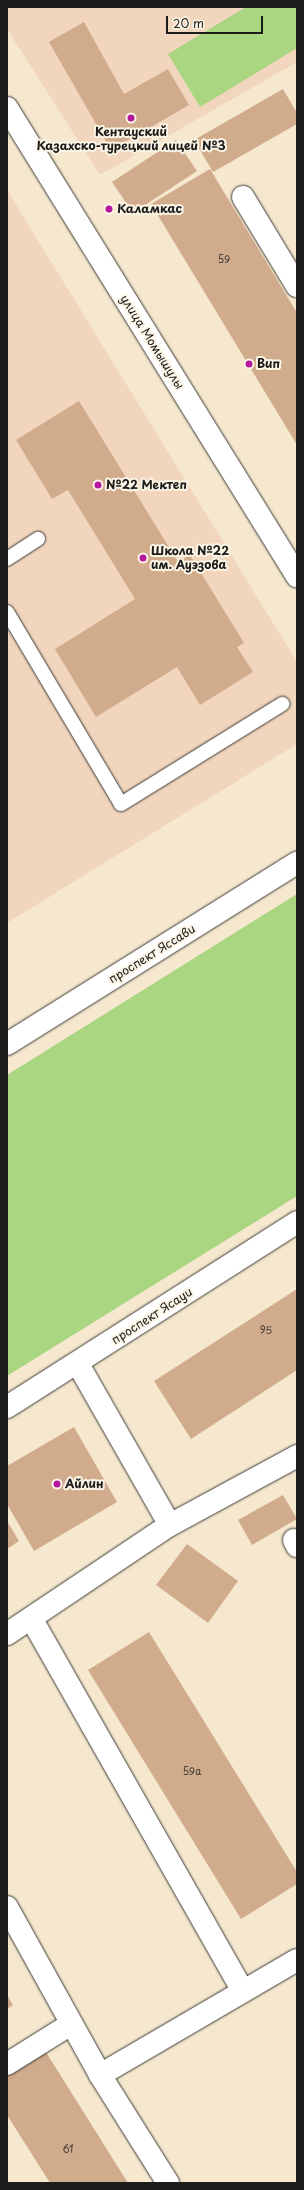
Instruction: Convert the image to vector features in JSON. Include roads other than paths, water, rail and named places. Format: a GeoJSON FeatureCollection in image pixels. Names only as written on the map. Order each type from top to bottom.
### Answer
{"type":"FeatureCollection","features":[{"type":"Feature","properties":{"kind":"street","name":"улица Момышулы"},"geometry":{"type":"LineString","coordinates":[[7,108],[297,576]]}},
{"type":"Feature","properties":{"kind":"street"},"geometry":{"type":"LineString","coordinates":[[243,197],[297,286]]}},
{"type":"Feature","properties":{"kind":"street","name":"проспект Яссави"},"geometry":{"type":"LineString","coordinates":[[7,1044],[297,863]]}},
{"type":"Feature","properties":{"kind":"street","name":"проспект Ясауи"},"geometry":{"type":"LineString","coordinates":[[7,1408],[78,1364],[297,1222]]}},
{"type":"Feature","properties":{"kind":"street"},"geometry":{"type":"LineString","coordinates":[[78,1364],[170,1525]]}},
{"type":"Feature","properties":{"kind":"street"},"geometry":{"type":"LineString","coordinates":[[7,1634],[170,1525],[297,1456]]}},
{"type":"Feature","properties":{"kind":"street"},"geometry":{"type":"LineString","coordinates":[[31,1618],[243,1991]]}},
{"type":"Feature","properties":{"kind":"street"},"geometry":{"type":"LineString","coordinates":[[7,1907],[100,2075],[168,2183]]}},
{"type":"Feature","properties":{"kind":"street"},"geometry":{"type":"LineString","coordinates":[[100,2075],[297,1960]]}},
{"type":"Feature","properties":{"kind":"street"},"geometry":{"type":"LineString","coordinates":[[7,2064],[71,2024]]}},
{"type":"Feature","properties":{"kind":"lane"},"geometry":{"type":"LineString","coordinates":[[7,559],[38,539]]}},
{"type":"Feature","properties":{"kind":"lane"},"geometry":{"type":"LineString","coordinates":[[7,612],[121,804],[282,704]]}},
{"type":"Feature","properties":{"kind":"place","name":"Кентауский Казахско-турецкий лицей №3"},"geometry":{"type":"Point","coordinates":[131,118]}},
{"type":"Feature","properties":{"kind":"place","name":"Каламкас"},"geometry":{"type":"Point","coordinates":[109,209]}},
{"type":"Feature","properties":{"kind":"place","name":"Вип"},"geometry":{"type":"Point","coordinates":[249,364]}},
{"type":"Feature","properties":{"kind":"place","name":"№22 Мектеп"},"geometry":{"type":"Point","coordinates":[98,485]}},
{"type":"Feature","properties":{"kind":"place","name":"Школа №22 им. Ауэзова"},"geometry":{"type":"Point","coordinates":[143,558]}},
{"type":"Feature","properties":{"kind":"place","name":"Айлин"},"geometry":{"type":"Point","coordinates":[57,1484]}}]}
